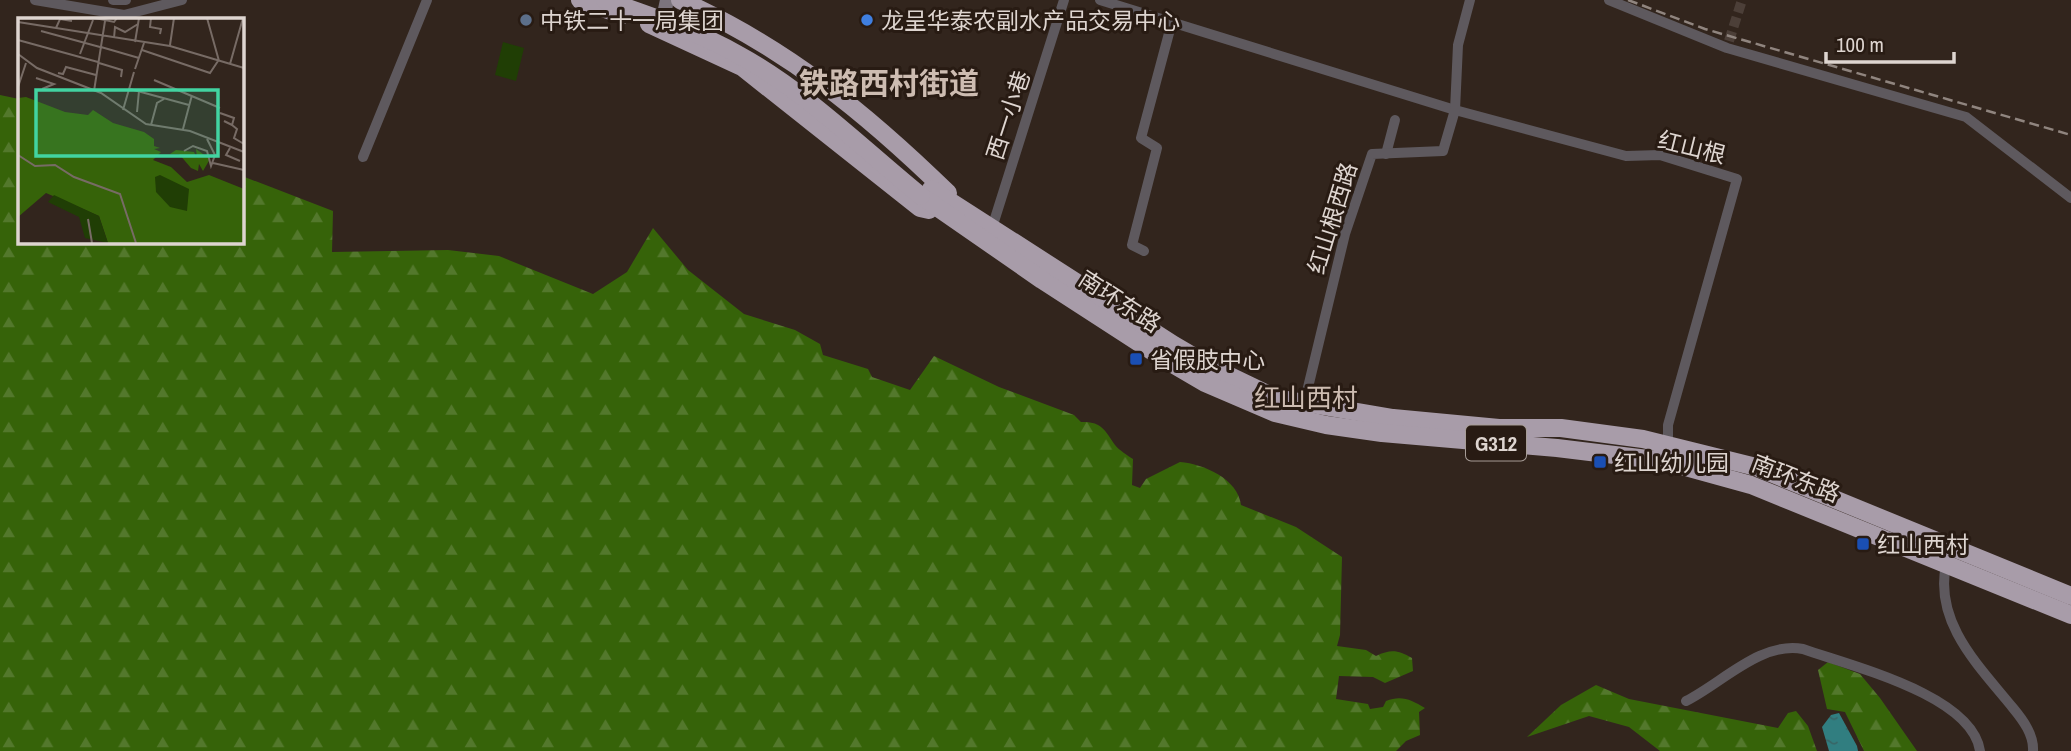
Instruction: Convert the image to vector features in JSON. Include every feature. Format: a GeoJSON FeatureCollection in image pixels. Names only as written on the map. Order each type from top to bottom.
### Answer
{"type":"FeatureCollection","features":[{"type":"Feature","properties":{"kind":"highway"},"geometry":{"type":"LineString","coordinates":[[580,0],[652,25],[742,67],[920,208],[955,210]]}},
{"type":"Feature","properties":{"kind":"highway","name":"南环东路"},"geometry":{"type":"LineString","coordinates":[[605,0],[671,23],[757,66],[926,192],[990,234],[1174,365],[1205,383],[1275,413],[1326,425],[1382,433],[1581,450],[1664,461],[1751,485],[2071,615]]}},
{"type":"Feature","properties":{"kind":"highway","name":"南环东路"},"geometry":{"type":"LineString","coordinates":[[640,0],[674,12],[743,45],[782,71],[926,192]]}},
{"type":"Feature","properties":{"kind":"highway"},"geometry":{"type":"LineString","coordinates":[[680,0],[776,49],[811,73],[838,97],[867,116],[955,210]]}},
{"type":"Feature","properties":{"kind":"highway","name":"南环东路"},"geometry":{"type":"LineString","coordinates":[[990,234],[1215,369],[1276,398],[1393,418],[1499,428],[1561,428],[1668,443],[1779,475],[1941,545],[2071,596]]}},
{"type":"Feature","properties":{"kind":"highway"},"geometry":{"type":"LineString","coordinates":[[1664,461],[1668,443]]}},
{"type":"Feature","properties":{"kind":"street"},"geometry":{"type":"LineString","coordinates":[[35,0],[124,17],[182,0]]}},
{"type":"Feature","properties":{"kind":"street"},"geometry":{"type":"LineString","coordinates":[[113,0],[126,0]]}},
{"type":"Feature","properties":{"kind":"street"},"geometry":{"type":"LineString","coordinates":[[363,157],[427,0]]}},
{"type":"Feature","properties":{"kind":"street"},"geometry":{"type":"LineString","coordinates":[[650,0],[652,25]]}},
{"type":"Feature","properties":{"kind":"street"},"geometry":{"type":"LineString","coordinates":[[652,25],[667,0]]}},
{"type":"Feature","properties":{"kind":"street","name":"西一小巷"},"geometry":{"type":"LineString","coordinates":[[990,234],[1064,0]]}},
{"type":"Feature","properties":{"kind":"street"},"geometry":{"type":"LineString","coordinates":[[1100,0],[1455,110],[1458,45],[1470,0]]}},
{"type":"Feature","properties":{"kind":"street"},"geometry":{"type":"LineString","coordinates":[[1609,0],[1728,45],[1966,117],[2071,198]]}},
{"type":"Feature","properties":{"kind":"street"},"geometry":{"type":"LineString","coordinates":[[1144,251],[1132,245],[1157,148],[1141,138],[1172,22]]}},
{"type":"Feature","properties":{"kind":"street","name":"红山根西路"},"geometry":{"type":"LineString","coordinates":[[1304,404],[1345,234],[1372,154],[1443,151],[1455,110]]}},
{"type":"Feature","properties":{"kind":"street","name":"红山根"},"geometry":{"type":"LineString","coordinates":[[1455,110],[1626,156],[1660,155],[1737,179],[1668,425],[1668,443]]}},
{"type":"Feature","properties":{"kind":"street"},"geometry":{"type":"LineString","coordinates":[[1386,154],[1395,120]]}},
{"type":"Feature","properties":{"kind":"street"},"geometry":{"type":"LineString","coordinates":[[1946,565],[1942,600],[1952,625],[1967,650],[2025,722],[2034,744],[2033,751]]}},
{"type":"Feature","properties":{"kind":"street"},"geometry":{"type":"LineString","coordinates":[[1686,701],[1732,672],[1788,646],[1804,649],[1939,699],[1973,729],[1980,751]]}},
{"type":"Feature","properties":{"kind":"green space"},"geometry":{"type":"Polygon","coordinates":[[[503,42],[524,48],[516,81],[495,75],[503,42]]]}},
{"type":"Feature","properties":{"kind":"green space"},"geometry":{"type":"Polygon","coordinates":[[[0,95],[18,99],[18,243],[243,243],[243,176],[333,211],[332,252],[448,250],[499,256],[593,294],[627,272],[653,228],[688,270],[744,314],[795,330],[820,344],[823,355],[868,369],[872,377],[910,390],[934,356],[999,387],[1074,415],[1081,422],[1098,425],[1117,447],[1133,459],[1132,485],[1140,488],[1146,479],[1180,462],[1199,466],[1227,480],[1239,496],[1241,505],[1296,527],[1342,557],[1340,635],[1337,646],[1366,650],[1376,656],[1394,651],[1412,658],[1413,671],[1385,683],[1373,677],[1339,676],[1336,699],[1368,704],[1370,709],[1383,707],[1386,701],[1402,698],[1425,708],[1419,712],[1420,735],[1406,741],[1396,751],[0,751],[0,95]]]}},
{"type":"Feature","properties":{"kind":"green space"},"geometry":{"type":"Polygon","coordinates":[[[1828,662],[1860,674],[1917,751],[1864,751],[1845,712],[1827,709],[1818,670],[1828,662]]]}},
{"type":"Feature","properties":{"kind":"green space"},"geometry":{"type":"Polygon","coordinates":[[[1596,685],[1629,699],[1778,728],[1788,713],[1796,711],[1808,726],[1817,751],[1660,751],[1629,727],[1589,716],[1527,737],[1561,705],[1596,685]]]}},
{"type":"Feature","properties":{"kind":"water"},"geometry":{"type":"Polygon","coordinates":[[[1839,713],[1858,751],[1829,751],[1822,727],[1831,715],[1839,713]]]}},
{"type":"Feature","properties":{"kind":"tunnel"},"geometry":{"type":"LineString","coordinates":[[1729,41],[1742,0]]}},
{"type":"Feature","properties":{"kind":"railway"},"geometry":{"type":"LineString","coordinates":[[1628,0],[1705,29],[2071,135]]}},
{"type":"Feature","properties":{"kind":"place","name":"中铁二十一局集团"},"geometry":{"type":"Point","coordinates":[526,20]}},
{"type":"Feature","properties":{"kind":"place","name":"龙呈华泰农副水产品交易中心"},"geometry":{"type":"Point","coordinates":[867,20]}},
{"type":"Feature","properties":{"kind":"place","name":"省假肢中心"},"geometry":{"type":"Point","coordinates":[1136,359]}},
{"type":"Feature","properties":{"kind":"place","name":"红山幼儿园"},"geometry":{"type":"Point","coordinates":[1600,462]}},
{"type":"Feature","properties":{"kind":"place","name":"红山西村"},"geometry":{"type":"Point","coordinates":[1863,544]}},
{"type":"Feature","properties":{"kind":"district","name":"铁路西村街道"},"geometry":{"type":"Point","coordinates":[889,83]}},
{"type":"Feature","properties":{"kind":"district","name":"红山西村"},"geometry":{"type":"Point","coordinates":[1306,397]}}]}
